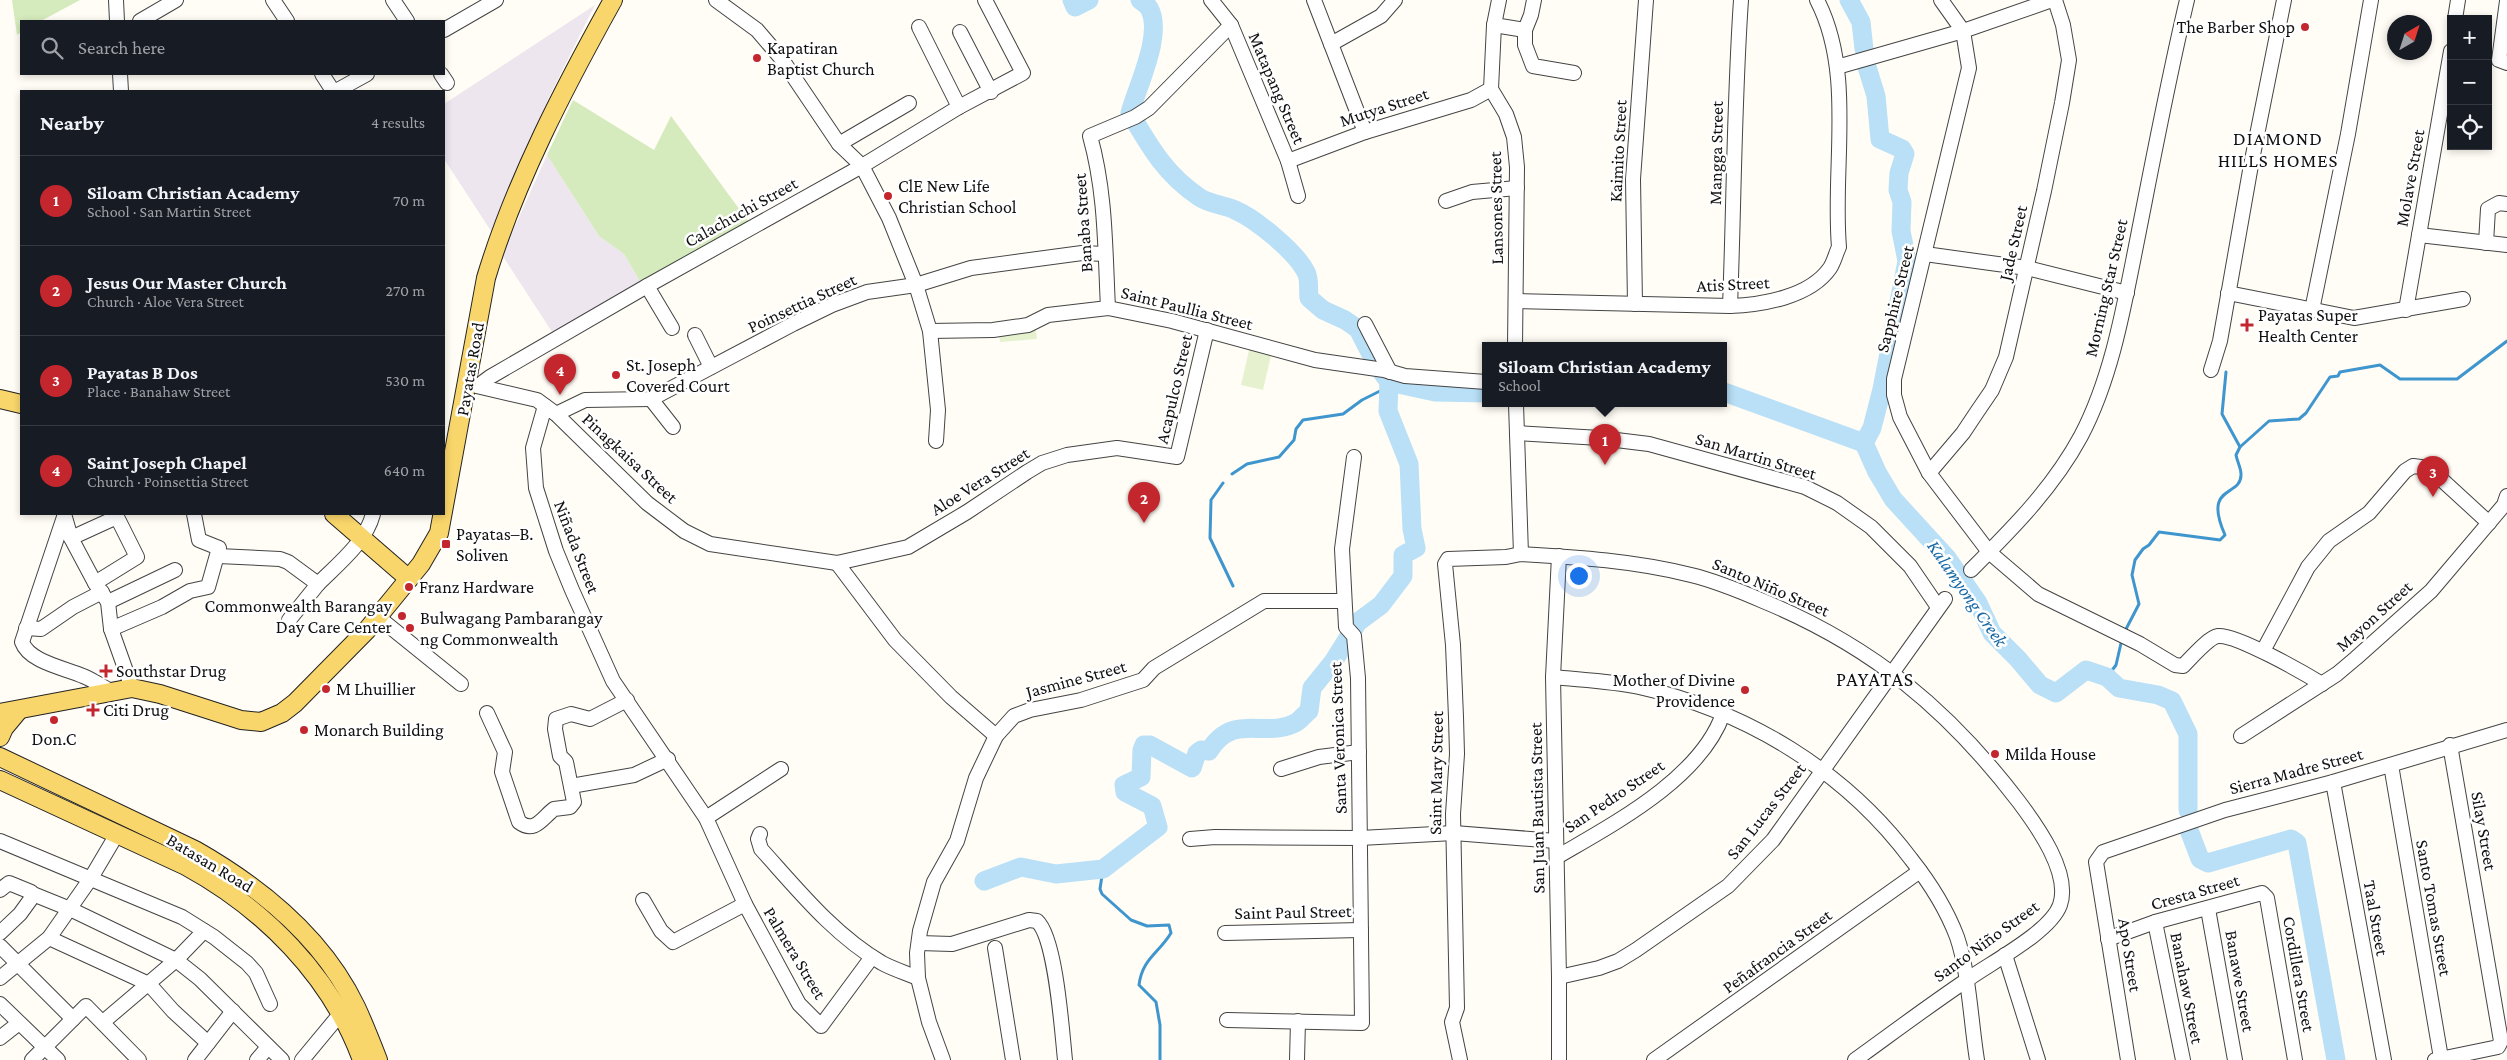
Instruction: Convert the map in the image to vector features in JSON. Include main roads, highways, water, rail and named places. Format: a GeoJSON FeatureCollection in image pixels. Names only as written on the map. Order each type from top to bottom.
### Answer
{"type":"FeatureCollection","features":[{"type":"Feature","properties":{"kind":"main road","name":"Payatas Road"},"geometry":{"type":"LineString","coordinates":[[445,490],[447,476],[473,385],[486,278],[502,230],[528,169],[589,42],[612,0]]}},
{"type":"Feature","properties":{"kind":"main road"},"geometry":{"type":"LineString","coordinates":[[0,399],[20,404]]}},
{"type":"Feature","properties":{"kind":"main road"},"geometry":{"type":"LineString","coordinates":[[335,515],[409,579]]}},
{"type":"Feature","properties":{"kind":"main road","name":"Payatas Road"},"geometry":{"type":"LineString","coordinates":[[0,713],[132,688],[160,694],[241,720],[261,722],[282,713],[306,693],[378,617],[409,579],[430,551],[439,533],[442,515]]}},
{"type":"Feature","properties":{"kind":"main road"},"geometry":{"type":"LineString","coordinates":[[0,738],[4,728],[19,710]]}},
{"type":"Feature","properties":{"kind":"main road","name":"Batasan Road"},"geometry":{"type":"LineString","coordinates":[[0,757],[195,850],[224,866],[261,893],[296,925],[327,962],[356,1007],[378,1060]]}},
{"type":"Feature","properties":{"kind":"main road","name":"Batasan Road"},"geometry":{"type":"LineString","coordinates":[[0,780],[117,834],[214,882],[250,908],[284,938],[311,969],[340,1013],[362,1060]]}},
{"type":"Feature","properties":{"kind":"waterway","name":"Kalamyong Creek"},"geometry":{"type":"LineString","coordinates":[[1072,0],[1075,7],[1089,0]]}},
{"type":"Feature","properties":{"kind":"waterway","name":"Kalamyong Creek"},"geometry":{"type":"LineString","coordinates":[[1140,0],[1149,8],[1153,19],[1153,31],[1148,60],[1130,113],[1159,159],[1177,179],[1199,197],[1244,214],[1285,246],[1306,272],[1309,298],[1323,310],[1345,320],[1358,329],[1376,364],[1389,382],[1435,392],[1482,393]]}},
{"type":"Feature","properties":{"kind":"waterway"},"geometry":{"type":"LineString","coordinates":[[1849,0],[1861,22],[1864,49]]}},
{"type":"Feature","properties":{"kind":"waterway"},"geometry":{"type":"LineString","coordinates":[[1864,443],[1872,428],[1882,389],[1907,261],[1901,231],[1902,202],[1898,190],[1899,173],[1905,154],[1902,149],[1880,139],[1876,96],[1867,67]]}},
{"type":"Feature","properties":{"kind":"waterway"},"geometry":{"type":"LineString","coordinates":[[2125,631],[2139,604],[2132,575],[2135,560],[2159,532],[2220,540],[2225,535],[2219,518],[2218,507],[2220,499],[2240,481],[2241,472],[2236,455],[2240,447],[2269,421],[2299,419],[2306,413],[2330,377],[2338,376],[2340,372],[2380,365],[2400,379],[2457,379],[2507,341]]}},
{"type":"Feature","properties":{"kind":"waterway"},"geometry":{"type":"LineString","coordinates":[[2226,372],[2222,414],[2240,447]]}},
{"type":"Feature","properties":{"kind":"waterway"},"geometry":{"type":"LineString","coordinates":[[1232,474],[1247,464],[1279,457],[1294,440],[1296,429],[1303,420],[1343,414],[1362,400],[1382,390],[1389,382]]}},
{"type":"Feature","properties":{"kind":"waterway"},"geometry":{"type":"LineString","coordinates":[[984,881],[1021,867],[1056,874],[1103,869],[1158,827],[1152,806],[1125,792],[1124,785],[1141,777],[1142,750],[1144,745],[1150,745],[1192,768],[1197,753],[1201,750],[1209,751],[1219,739],[1229,732],[1250,728],[1285,727],[1297,722],[1309,711],[1312,688],[1333,662],[1358,622],[1381,605],[1403,576],[1403,555],[1416,548],[1412,529],[1409,464],[1388,411],[1389,382]]}},
{"type":"Feature","properties":{"kind":"waterway","name":"Kalamyong Creek"},"geometry":{"type":"LineString","coordinates":[[1727,393],[1864,443],[1877,472],[1893,499],[1947,558],[1978,603],[1992,633],[2040,685],[2056,693],[2086,670],[2107,677],[2119,688],[2158,695],[2172,701],[2188,734],[2188,810]]}},
{"type":"Feature","properties":{"kind":"waterway"},"geometry":{"type":"LineString","coordinates":[[1223,483],[1211,500],[1210,538],[1233,586]]}},
{"type":"Feature","properties":{"kind":"waterway"},"geometry":{"type":"LineString","coordinates":[[2107,677],[2116,665],[2122,639]]}},
{"type":"Feature","properties":{"kind":"waterway"},"geometry":{"type":"LineString","coordinates":[[2189,830],[2200,859],[2208,863],[2291,839],[2297,843],[2336,1060]]}},
{"type":"Feature","properties":{"kind":"waterway"},"geometry":{"type":"LineString","coordinates":[[1103,869],[1100,889],[1102,894],[1131,920],[1147,926],[1169,925],[1171,933],[1147,962],[1139,985],[1156,1002],[1160,1025],[1160,1060]]}},
{"type":"Feature","properties":{"kind":"place","name":"The Barber Shop"},"geometry":{"type":"Point","coordinates":[2305,27]}},
{"type":"Feature","properties":{"kind":"place","name":"Kapatiran Baptist Church"},"geometry":{"type":"Point","coordinates":[757,58]}},
{"type":"Feature","properties":{"kind":"place","name":"ClE New Life Christian School"},"geometry":{"type":"Point","coordinates":[888,196]}},
{"type":"Feature","properties":{"kind":"place","name":"Payatas Super Health Center"},"geometry":{"type":"Point","coordinates":[2247,325]}},
{"type":"Feature","properties":{"kind":"place","name":"St. Joseph Covered Court"},"geometry":{"type":"Point","coordinates":[616,375]}},
{"type":"Feature","properties":{"kind":"place","name":"Saint Joseph Chapel"},"geometry":{"type":"Point","coordinates":[560,395]}},
{"type":"Feature","properties":{"kind":"place","name":"Siloam Christian Academy"},"geometry":{"type":"Point","coordinates":[1605,465]}},
{"type":"Feature","properties":{"kind":"place","name":"Payatas B Dos"},"geometry":{"type":"Point","coordinates":[2433,497]}},
{"type":"Feature","properties":{"kind":"place","name":"Jesus Our Master Church"},"geometry":{"type":"Point","coordinates":[1144,523]}},
{"type":"Feature","properties":{"kind":"place","name":"Payatas–B. Soliven"},"geometry":{"type":"Point","coordinates":[446,544]}},
{"type":"Feature","properties":{"kind":"place","name":"Franz Hardware"},"geometry":{"type":"Point","coordinates":[409,587]}},
{"type":"Feature","properties":{"kind":"place","name":"Commonwealth Barangay Day Care Center"},"geometry":{"type":"Point","coordinates":[402,616]}},
{"type":"Feature","properties":{"kind":"place","name":"Bulwagang Pambarangay ng Commonwealth"},"geometry":{"type":"Point","coordinates":[410,628]}},
{"type":"Feature","properties":{"kind":"place","name":"Southstar Drug"},"geometry":{"type":"Point","coordinates":[106,671]}},
{"type":"Feature","properties":{"kind":"place","name":"M Lhuillier"},"geometry":{"type":"Point","coordinates":[326,689]}},
{"type":"Feature","properties":{"kind":"place","name":"Mother of Divine Providence"},"geometry":{"type":"Point","coordinates":[1745,690]}},
{"type":"Feature","properties":{"kind":"place","name":"Citi Drug"},"geometry":{"type":"Point","coordinates":[93,710]}},
{"type":"Feature","properties":{"kind":"place","name":"Don.C"},"geometry":{"type":"Point","coordinates":[54,720]}},
{"type":"Feature","properties":{"kind":"place","name":"Monarch Building"},"geometry":{"type":"Point","coordinates":[304,730]}},
{"type":"Feature","properties":{"kind":"place","name":"Milda House"},"geometry":{"type":"Point","coordinates":[1995,754]}},
{"type":"Feature","properties":{"kind":"district","name":"DIAMOND HILLS HOMES"},"geometry":{"type":"Point","coordinates":[2278,149]}},
{"type":"Feature","properties":{"kind":"district","name":"PAYATAS"},"geometry":{"type":"Point","coordinates":[1875,679]}}]}
